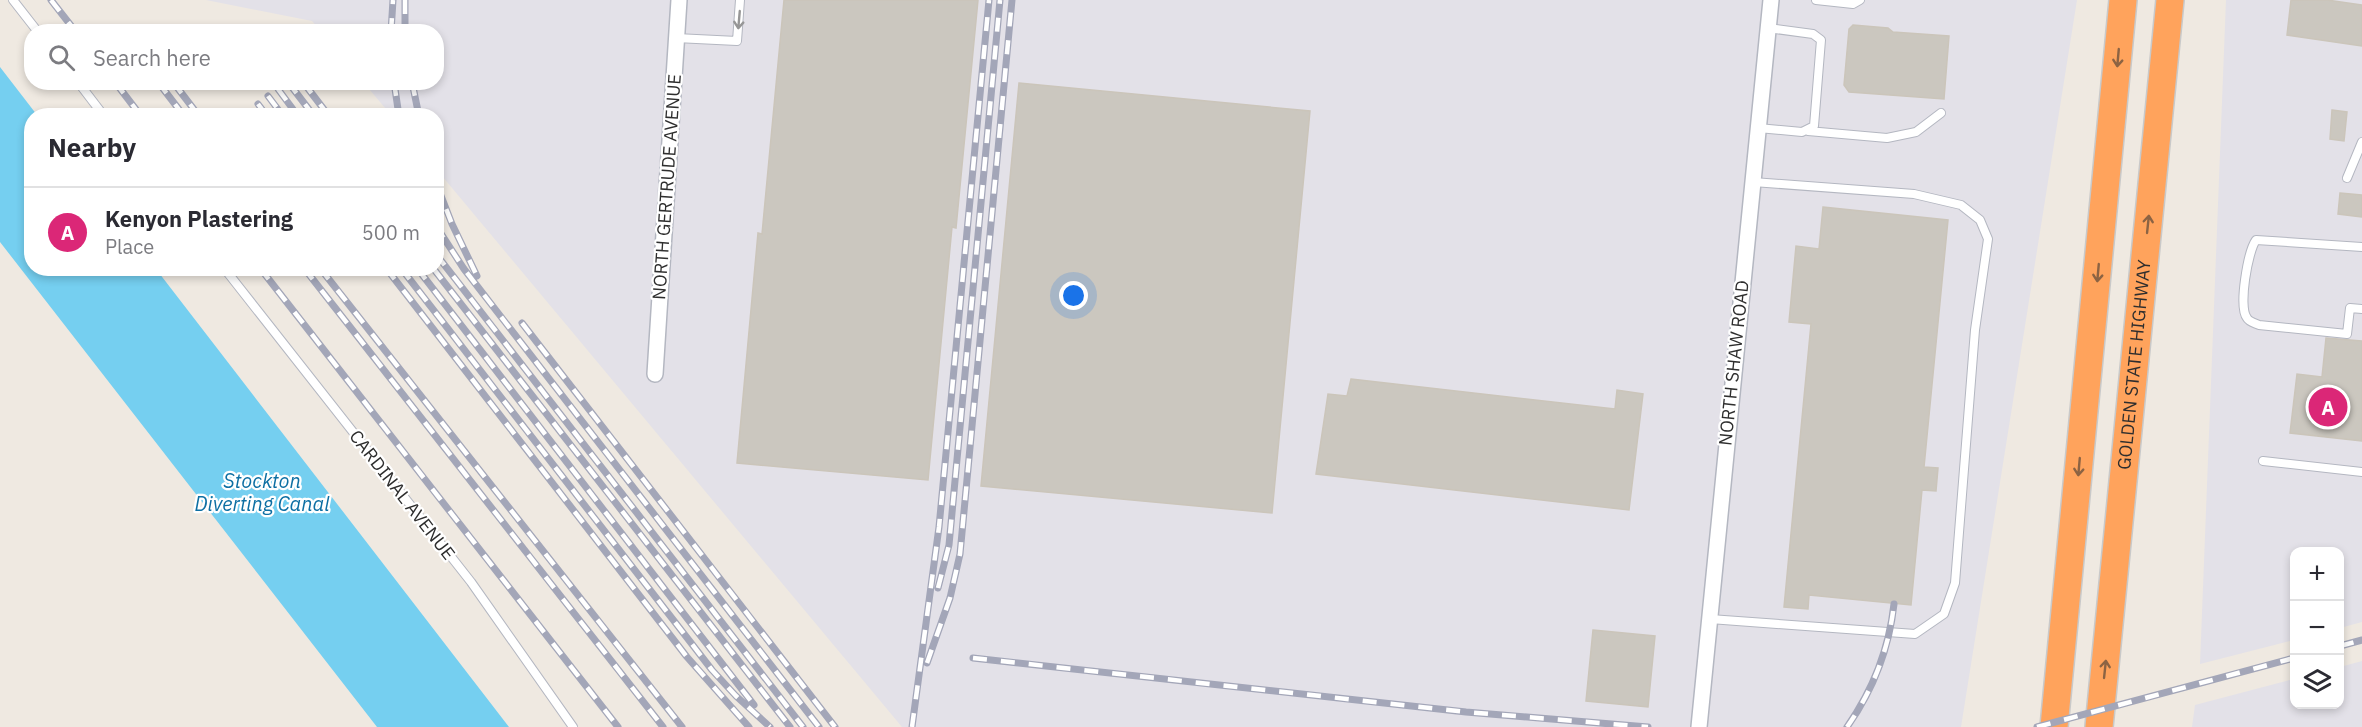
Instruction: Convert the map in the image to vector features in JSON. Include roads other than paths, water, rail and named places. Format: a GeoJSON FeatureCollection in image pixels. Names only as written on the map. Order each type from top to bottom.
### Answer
{"type":"FeatureCollection","features":[{"type":"Feature","properties":{"kind":"highway"},"geometry":{"type":"LineString","coordinates":[[2054,727],[2122,0]]}},
{"type":"Feature","properties":{"kind":"highway","name":"GOLDEN STATE HIGHWAY"},"geometry":{"type":"LineString","coordinates":[[2099,727],[2170,7]]}},
{"type":"Feature","properties":{"kind":"street","name":"NORTH GERTRUDE AVENUE"},"geometry":{"type":"LineString","coordinates":[[655,374],[679,0]]}},
{"type":"Feature","properties":{"kind":"street","name":"NORTH SHAW ROAD"},"geometry":{"type":"LineString","coordinates":[[1700,727],[1771,0]]}},
{"type":"Feature","properties":{"kind":"lane"},"geometry":{"type":"LineString","coordinates":[[13,0],[32,24]]}},
{"type":"Feature","properties":{"kind":"lane"},"geometry":{"type":"LineString","coordinates":[[676,38],[737,41],[740,0]]}},
{"type":"Feature","properties":{"kind":"lane"},"geometry":{"type":"LineString","coordinates":[[1816,0],[1853,4],[1860,0]]}},
{"type":"Feature","properties":{"kind":"lane"},"geometry":{"type":"LineString","coordinates":[[1768,28],[1813,34],[1821,40],[1814,126],[1808,131]]}},
{"type":"Feature","properties":{"kind":"lane"},"geometry":{"type":"LineString","coordinates":[[84,90],[98,108]]}},
{"type":"Feature","properties":{"kind":"lane"},"geometry":{"type":"LineString","coordinates":[[1758,128],[1887,138],[1916,132],[1941,113]]}},
{"type":"Feature","properties":{"kind":"lane"},"geometry":{"type":"LineString","coordinates":[[2347,178],[2362,142]]}},
{"type":"Feature","properties":{"kind":"lane"},"geometry":{"type":"LineString","coordinates":[[1710,620],[1915,634],[1944,614],[1955,583],[1975,330],[1988,239],[1980,220],[1961,204],[1914,194],[1781,182],[1752,182]]}},
{"type":"Feature","properties":{"kind":"lane"},"geometry":{"type":"LineString","coordinates":[[2362,247],[2256,240],[2249,249],[2243,310],[2248,320],[2259,325],[2348,334],[2350,308],[2362,309]]}},
{"type":"Feature","properties":{"kind":"lane","name":"CARDINAL AVENUE"},"geometry":{"type":"LineString","coordinates":[[230,276],[471,582],[573,727]]}},
{"type":"Feature","properties":{"kind":"lane"},"geometry":{"type":"LineString","coordinates":[[2262,461],[2362,472]]}},
{"type":"Feature","properties":{"kind":"water","name":"Stockton Diverting Canal"},"geometry":{"type":"Polygon","coordinates":[[[0,67],[32,108],[24,108],[24,273],[0,242],[0,67]]]}},
{"type":"Feature","properties":{"kind":"water","name":"Stockton Diverting Canal"},"geometry":{"type":"Polygon","coordinates":[[[26,276],[161,276],[509,727],[377,727],[26,276]]]}},
{"type":"Feature","properties":{"kind":"railway"},"geometry":{"type":"LineString","coordinates":[[51,0],[70,24]]}},
{"type":"Feature","properties":{"kind":"railway"},"geometry":{"type":"LineString","coordinates":[[392,24],[393,0]]}},
{"type":"Feature","properties":{"kind":"railway"},"geometry":{"type":"LineString","coordinates":[[405,0],[405,24]]}},
{"type":"Feature","properties":{"kind":"railway"},"geometry":{"type":"LineString","coordinates":[[912,727],[939,527],[989,0]]}},
{"type":"Feature","properties":{"kind":"railway"},"geometry":{"type":"LineString","coordinates":[[938,588],[949,545],[1000,0]]}},
{"type":"Feature","properties":{"kind":"railway"},"geometry":{"type":"LineString","coordinates":[[927,663],[950,598],[960,554],[1012,0]]}},
{"type":"Feature","properties":{"kind":"railway"},"geometry":{"type":"LineString","coordinates":[[121,90],[135,108]]}},
{"type":"Feature","properties":{"kind":"railway"},"geometry":{"type":"LineString","coordinates":[[164,90],[178,108]]}},
{"type":"Feature","properties":{"kind":"railway"},"geometry":{"type":"LineString","coordinates":[[179,90],[193,108]]}},
{"type":"Feature","properties":{"kind":"railway"},"geometry":{"type":"LineString","coordinates":[[279,90],[292,108]]}},
{"type":"Feature","properties":{"kind":"railway"},"geometry":{"type":"LineString","coordinates":[[294,90],[308,108]]}},
{"type":"Feature","properties":{"kind":"railway"},"geometry":{"type":"LineString","coordinates":[[309,90],[323,108]]}},
{"type":"Feature","properties":{"kind":"railway"},"geometry":{"type":"LineString","coordinates":[[395,90],[398,108]]}},
{"type":"Feature","properties":{"kind":"railway"},"geometry":{"type":"LineString","coordinates":[[414,90],[417,108]]}},
{"type":"Feature","properties":{"kind":"railway"},"geometry":{"type":"LineString","coordinates":[[268,96],[277,108]]}},
{"type":"Feature","properties":{"kind":"railway"},"geometry":{"type":"LineString","coordinates":[[258,104],[261,108]]}},
{"type":"Feature","properties":{"kind":"railway"},"geometry":{"type":"LineString","coordinates":[[444,204],[477,276]]}},
{"type":"Feature","properties":{"kind":"railway"},"geometry":{"type":"LineString","coordinates":[[444,238],[464,269],[819,727]]}},
{"type":"Feature","properties":{"kind":"railway"},"geometry":{"type":"LineString","coordinates":[[444,264],[803,727]]}},
{"type":"Feature","properties":{"kind":"railway"},"geometry":{"type":"LineString","coordinates":[[266,276],[618,727]]}},
{"type":"Feature","properties":{"kind":"railway"},"geometry":{"type":"LineString","coordinates":[[310,276],[663,727]]}},
{"type":"Feature","properties":{"kind":"railway"},"geometry":{"type":"LineString","coordinates":[[326,276],[682,727]]}},
{"type":"Feature","properties":{"kind":"railway"},"geometry":{"type":"LineString","coordinates":[[392,276],[687,657],[749,727]]}},
{"type":"Feature","properties":{"kind":"railway"},"geometry":{"type":"LineString","coordinates":[[407,276],[712,670],[770,727]]}},
{"type":"Feature","properties":{"kind":"railway"},"geometry":{"type":"LineString","coordinates":[[423,276],[754,705]]}},
{"type":"Feature","properties":{"kind":"railway"},"geometry":{"type":"LineString","coordinates":[[439,276],[790,727]]}},
{"type":"Feature","properties":{"kind":"railway"},"geometry":{"type":"LineString","coordinates":[[522,323],[835,727]]}},
{"type":"Feature","properties":{"kind":"railway"},"geometry":{"type":"LineString","coordinates":[[1847,727],[1865,698],[1884,653],[1894,604]]}},
{"type":"Feature","properties":{"kind":"railway"},"geometry":{"type":"LineString","coordinates":[[2344,645],[2362,640]]}},
{"type":"Feature","properties":{"kind":"railway"},"geometry":{"type":"LineString","coordinates":[[973,658],[1466,712],[1648,727]]}},
{"type":"Feature","properties":{"kind":"railway"},"geometry":{"type":"LineString","coordinates":[[2037,727],[2290,659]]}},
{"type":"Feature","properties":{"kind":"place","name":"Kenyon Plastering"},"geometry":{"type":"Point","coordinates":[2328,407]}}]}
